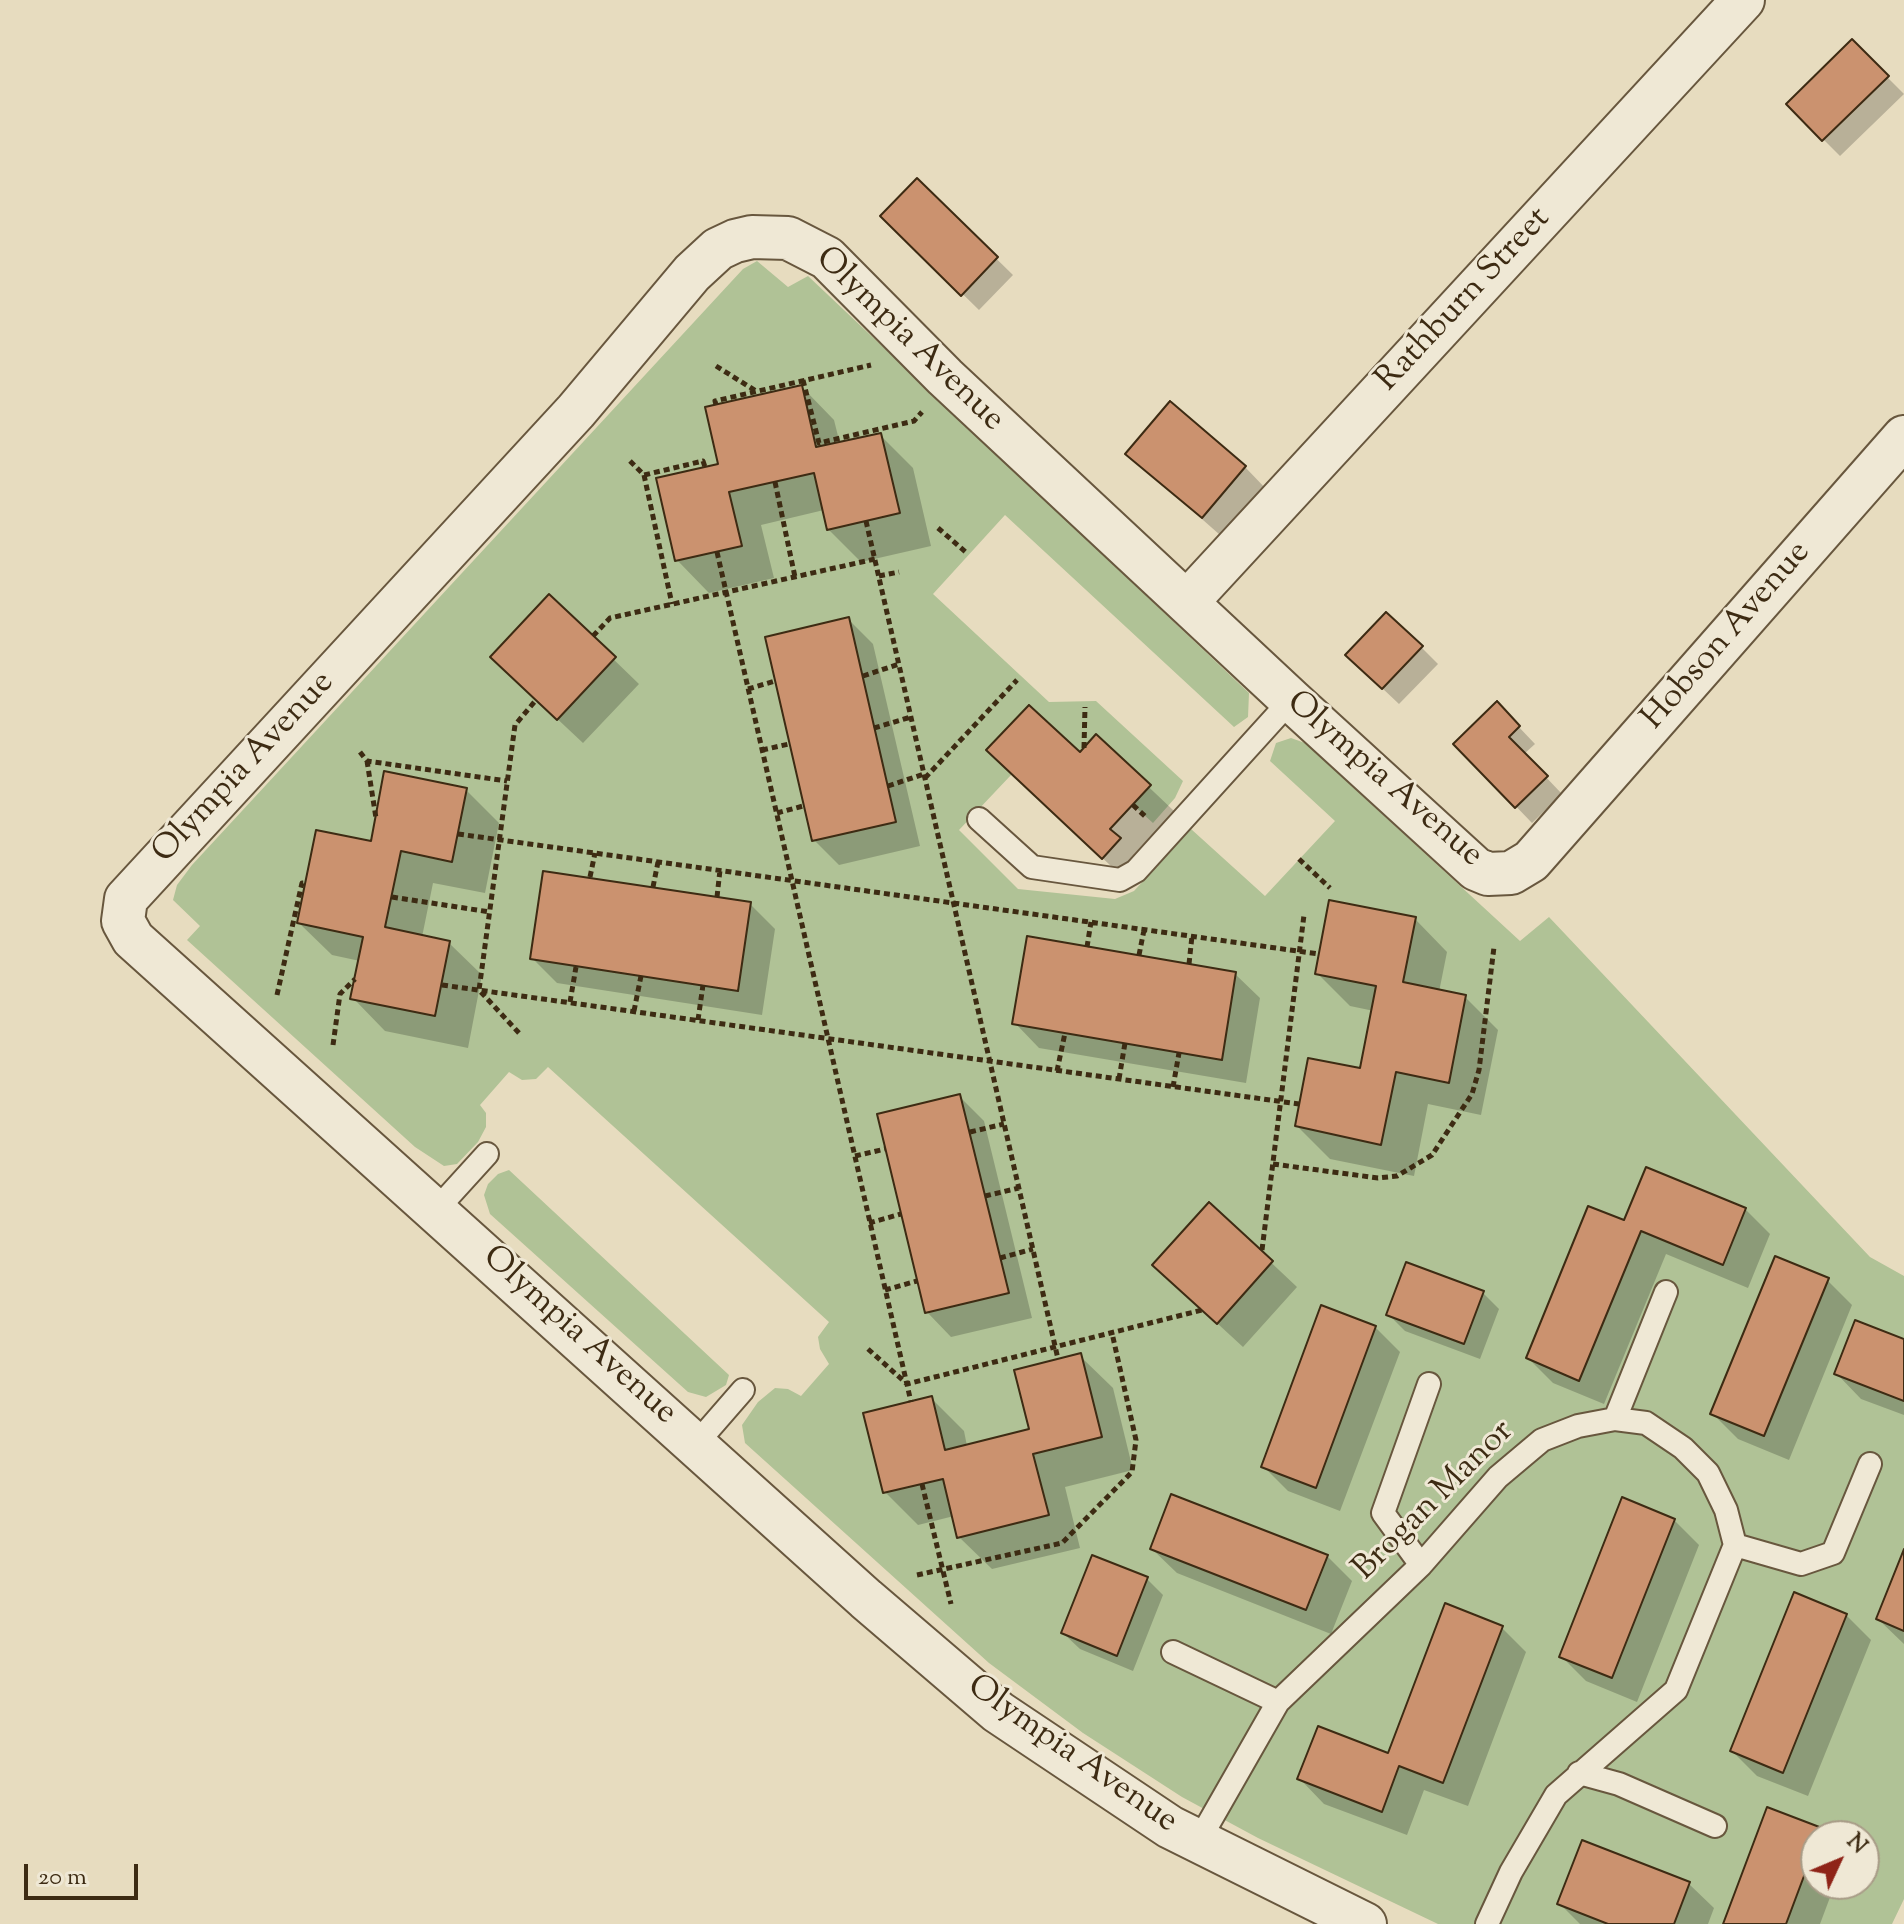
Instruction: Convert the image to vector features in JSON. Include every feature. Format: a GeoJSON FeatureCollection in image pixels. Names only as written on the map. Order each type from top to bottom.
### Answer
{"type":"FeatureCollection","features":[{"type":"Feature","properties":{"kind":"street","name":"Rathburn Street"},"geometry":{"type":"LineString","coordinates":[[1187,602],[1743,0]]}},
{"type":"Feature","properties":{"kind":"street","name":"Olympia Avenue"},"geometry":{"type":"LineString","coordinates":[[1365,1924],[1198,1842],[1094,1779],[998,1712],[866,1599],[437,1209],[133,939],[123,921],[126,899],[576,411],[704,260],[735,241],[770,236],[805,244],[827,258],[945,377],[1476,869],[1494,875],[1511,873],[1531,861],[1552,837]]}},
{"type":"Feature","properties":{"kind":"street","name":"Hobson Avenue"},"geometry":{"type":"LineString","coordinates":[[1552,837],[1904,437]]}},
{"type":"Feature","properties":{"kind":"lane"},"geometry":{"type":"LineString","coordinates":[[979,819],[1032,867],[1120,880],[1136,871],[1291,700]]}},
{"type":"Feature","properties":{"kind":"lane"},"geometry":{"type":"LineString","coordinates":[[437,1209],[487,1154]]}},
{"type":"Feature","properties":{"kind":"lane"},"geometry":{"type":"LineString","coordinates":[[1615,1419],[1666,1292]]}},
{"type":"Feature","properties":{"kind":"lane"},"geometry":{"type":"LineString","coordinates":[[1421,1565],[1383,1513],[1429,1384]]}},
{"type":"Feature","properties":{"kind":"lane"},"geometry":{"type":"LineString","coordinates":[[696,1444],[743,1390]]}},
{"type":"Feature","properties":{"kind":"lane","name":"Brogan Manor"},"geometry":{"type":"LineString","coordinates":[[1198,1842],[1278,1702],[1421,1565],[1498,1477],[1542,1440],[1578,1426],[1615,1419],[1646,1423],[1683,1448],[1708,1473],[1726,1510],[1735,1545]]}},
{"type":"Feature","properties":{"kind":"lane"},"geometry":{"type":"LineString","coordinates":[[1487,1924],[1535,1829],[1556,1795],[1676,1690],[1735,1545],[1801,1564],[1833,1553],[1870,1464]]}},
{"type":"Feature","properties":{"kind":"lane"},"geometry":{"type":"LineString","coordinates":[[1173,1652],[1278,1702]]}},
{"type":"Feature","properties":{"kind":"lane"},"geometry":{"type":"LineString","coordinates":[[1579,1773],[1619,1784],[1715,1826]]}},
{"type":"Feature","properties":{"kind":"path"},"geometry":{"type":"LineString","coordinates":[[716,405],[715,401],[871,365]]}},
{"type":"Feature","properties":{"kind":"path"},"geometry":{"type":"LineString","coordinates":[[716,366],[756,391]]}},
{"type":"Feature","properties":{"kind":"path"},"geometry":{"type":"LineString","coordinates":[[803,380],[819,443],[914,421],[922,412]]}},
{"type":"Feature","properties":{"kind":"path"},"geometry":{"type":"LineString","coordinates":[[630,461],[644,475],[672,604]]}},
{"type":"Feature","properties":{"kind":"path"},"geometry":{"type":"LineString","coordinates":[[644,475],[703,461],[705,467]]}},
{"type":"Feature","properties":{"kind":"path"},"geometry":{"type":"LineString","coordinates":[[775,482],[795,577]]}},
{"type":"Feature","properties":{"kind":"path"},"geometry":{"type":"LineString","coordinates":[[866,521],[1058,1359]]}},
{"type":"Feature","properties":{"kind":"path"},"geometry":{"type":"LineString","coordinates":[[938,528],[968,554]]}},
{"type":"Feature","properties":{"kind":"path"},"geometry":{"type":"LineString","coordinates":[[717,552],[911,1402]]}},
{"type":"Feature","properties":{"kind":"path"},"geometry":{"type":"LineString","coordinates":[[593,636],[610,618],[875,559]]}},
{"type":"Feature","properties":{"kind":"path"},"geometry":{"type":"LineString","coordinates":[[879,576],[899,572]]}},
{"type":"Feature","properties":{"kind":"path"},"geometry":{"type":"LineString","coordinates":[[863,676],[899,664]]}},
{"type":"Feature","properties":{"kind":"path"},"geometry":{"type":"LineString","coordinates":[[888,786],[925,776],[1017,680]]}},
{"type":"Feature","properties":{"kind":"path"},"geometry":{"type":"LineString","coordinates":[[748,689],[775,681]]}},
{"type":"Feature","properties":{"kind":"path"},"geometry":{"type":"LineString","coordinates":[[479,990],[515,725],[536,700]]}},
{"type":"Feature","properties":{"kind":"path"},"geometry":{"type":"LineString","coordinates":[[1084,748],[1085,707]]}},
{"type":"Feature","properties":{"kind":"path"},"geometry":{"type":"LineString","coordinates":[[874,728],[911,717]]}},
{"type":"Feature","properties":{"kind":"path"},"geometry":{"type":"LineString","coordinates":[[762,750],[789,744]]}},
{"type":"Feature","properties":{"kind":"path"},"geometry":{"type":"LineString","coordinates":[[360,752],[367,761],[376,818]]}},
{"type":"Feature","properties":{"kind":"path"},"geometry":{"type":"LineString","coordinates":[[367,761],[507,781]]}},
{"type":"Feature","properties":{"kind":"path"},"geometry":{"type":"LineString","coordinates":[[777,813],[803,806]]}},
{"type":"Feature","properties":{"kind":"path"},"geometry":{"type":"LineString","coordinates":[[458,834],[1319,954]]}},
{"type":"Feature","properties":{"kind":"path"},"geometry":{"type":"LineString","coordinates":[[590,877],[595,853]]}},
{"type":"Feature","properties":{"kind":"path"},"geometry":{"type":"LineString","coordinates":[[1299,859],[1330,888]]}},
{"type":"Feature","properties":{"kind":"path"},"geometry":{"type":"LineString","coordinates":[[653,887],[658,862]]}},
{"type":"Feature","properties":{"kind":"path"},"geometry":{"type":"LineString","coordinates":[[717,897],[720,870]]}},
{"type":"Feature","properties":{"kind":"path"},"geometry":{"type":"LineString","coordinates":[[277,995],[302,883],[305,883]]}},
{"type":"Feature","properties":{"kind":"path"},"geometry":{"type":"LineString","coordinates":[[392,897],[490,912]]}},
{"type":"Feature","properties":{"kind":"path"},"geometry":{"type":"LineString","coordinates":[[1262,1250],[1304,915]]}},
{"type":"Feature","properties":{"kind":"path"},"geometry":{"type":"LineString","coordinates":[[1087,947],[1091,922]]}},
{"type":"Feature","properties":{"kind":"path"},"geometry":{"type":"LineString","coordinates":[[1139,955],[1144,930]]}},
{"type":"Feature","properties":{"kind":"path"},"geometry":{"type":"LineString","coordinates":[[1189,964],[1192,936]]}},
{"type":"Feature","properties":{"kind":"path"},"geometry":{"type":"LineString","coordinates":[[1273,1164],[1378,1178],[1397,1176],[1432,1155],[1472,1094],[1479,1070],[1494,947]]}},
{"type":"Feature","properties":{"kind":"path"},"geometry":{"type":"LineString","coordinates":[[570,1002],[576,967]]}},
{"type":"Feature","properties":{"kind":"path"},"geometry":{"type":"LineString","coordinates":[[634,1011],[641,976]]}},
{"type":"Feature","properties":{"kind":"path"},"geometry":{"type":"LineString","coordinates":[[333,1045],[340,994],[355,979]]}},
{"type":"Feature","properties":{"kind":"path"},"geometry":{"type":"LineString","coordinates":[[442,985],[1299,1104]]}},
{"type":"Feature","properties":{"kind":"path"},"geometry":{"type":"LineString","coordinates":[[698,1020],[703,985]]}},
{"type":"Feature","properties":{"kind":"path"},"geometry":{"type":"LineString","coordinates":[[479,990],[519,1033]]}},
{"type":"Feature","properties":{"kind":"path"},"geometry":{"type":"LineString","coordinates":[[1057,1071],[1065,1033]]}},
{"type":"Feature","properties":{"kind":"path"},"geometry":{"type":"LineString","coordinates":[[1119,1079],[1125,1043]]}},
{"type":"Feature","properties":{"kind":"path"},"geometry":{"type":"LineString","coordinates":[[1173,1087],[1179,1053]]}},
{"type":"Feature","properties":{"kind":"path"},"geometry":{"type":"LineString","coordinates":[[970,1132],[1004,1124]]}},
{"type":"Feature","properties":{"kind":"path"},"geometry":{"type":"LineString","coordinates":[[854,1156],[885,1149]]}},
{"type":"Feature","properties":{"kind":"path"},"geometry":{"type":"LineString","coordinates":[[985,1196],[1019,1188]]}},
{"type":"Feature","properties":{"kind":"path"},"geometry":{"type":"LineString","coordinates":[[869,1223],[901,1214]]}},
{"type":"Feature","properties":{"kind":"path"},"geometry":{"type":"LineString","coordinates":[[1000,1258],[1033,1249]]}},
{"type":"Feature","properties":{"kind":"path"},"geometry":{"type":"LineString","coordinates":[[885,1290],[917,1281]]}},
{"type":"Feature","properties":{"kind":"path"},"geometry":{"type":"LineString","coordinates":[[907,1384],[1202,1310]]}},
{"type":"Feature","properties":{"kind":"path"},"geometry":{"type":"LineString","coordinates":[[917,1575],[1062,1543],[1132,1472],[1136,1440],[1112,1333]]}},
{"type":"Feature","properties":{"kind":"path"},"geometry":{"type":"LineString","coordinates":[[868,1349],[907,1384]]}},
{"type":"Feature","properties":{"kind":"path"},"geometry":{"type":"LineString","coordinates":[[922,1484],[951,1604]]}},
{"type":"Feature","properties":{"kind":"green space"},"geometry":{"type":"Polygon","coordinates":[[[757,261],[788,287],[808,276],[1249,693],[1248,717],[1234,727],[1005,515],[933,594],[1049,702],[1096,701],[1183,781],[1175,798],[1153,823],[1133,805],[1150,785],[1096,735],[1080,752],[1029,705],[1012,774],[959,830],[1018,889],[1115,899],[1134,891],[1191,829],[1265,896],[1335,821],[1270,761],[1276,743],[1291,738],[1305,743],[1520,941],[1549,917],[1870,1257],[1904,1276],[1904,1899],[1892,1924],[1438,1924],[1258,1838],[1182,1797],[1083,1733],[989,1663],[745,1443],[742,1425],[758,1402],[775,1388],[788,1389],[801,1396],[829,1364],[820,1349],[818,1337],[829,1322],[548,1067],[536,1079],[522,1080],[509,1072],[480,1105],[486,1113],[486,1127],[478,1142],[457,1164],[444,1166],[415,1147],[187,940],[200,926],[173,900],[177,885],[192,865],[743,269],[757,261]]]}},
{"type":"Feature","properties":{"kind":"green space"},"geometry":{"type":"Polygon","coordinates":[[[509,1170],[729,1375],[726,1385],[706,1397],[688,1392],[490,1214],[484,1195],[488,1184],[498,1174],[509,1170]]]}},
{"type":"Feature","properties":{"kind":"building"},"geometry":{"type":"Polygon","coordinates":[[[1852,39],[1889,76],[1822,141],[1786,104],[1852,39]]]}},
{"type":"Feature","properties":{"kind":"building"},"geometry":{"type":"Polygon","coordinates":[[[917,178],[998,257],[961,296],[880,216],[917,178]]]}},
{"type":"Feature","properties":{"kind":"building"},"geometry":{"type":"Polygon","coordinates":[[[802,385],[816,447],[881,433],[900,513],[827,530],[814,473],[729,492],[742,546],[675,561],[656,478],[718,464],[705,407],[802,385]]]}},
{"type":"Feature","properties":{"kind":"building"},"geometry":{"type":"Polygon","coordinates":[[[1170,401],[1246,466],[1202,518],[1125,454],[1170,401]]]}},
{"type":"Feature","properties":{"kind":"building"},"geometry":{"type":"Polygon","coordinates":[[[549,594],[616,657],[557,720],[490,657],[549,594]]]}},
{"type":"Feature","properties":{"kind":"building"},"geometry":{"type":"Polygon","coordinates":[[[1386,612],[1423,646],[1382,689],[1345,655],[1386,612]]]}},
{"type":"Feature","properties":{"kind":"building"},"geometry":{"type":"Polygon","coordinates":[[[849,617],[896,822],[812,841],[765,637],[849,617]]]}},
{"type":"Feature","properties":{"kind":"building"},"geometry":{"type":"Polygon","coordinates":[[[1497,701],[1520,726],[1509,737],[1548,776],[1515,808],[1453,744],[1497,701]]]}},
{"type":"Feature","properties":{"kind":"building"},"geometry":{"type":"Polygon","coordinates":[[[1029,705],[1080,752],[1096,734],[1151,785],[1110,829],[1121,838],[1102,859],[986,750],[1029,705]]]}},
{"type":"Feature","properties":{"kind":"building"},"geometry":{"type":"Polygon","coordinates":[[[384,771],[467,788],[452,862],[401,851],[385,927],[450,941],[435,1016],[350,999],[363,937],[297,923],[316,830],[371,841],[384,771]]]}},
{"type":"Feature","properties":{"kind":"building"},"geometry":{"type":"Polygon","coordinates":[[[543,871],[751,902],[738,991],[530,959],[543,871]]]}},
{"type":"Feature","properties":{"kind":"building"},"geometry":{"type":"Polygon","coordinates":[[[1329,900],[1416,917],[1403,982],[1466,995],[1449,1083],[1396,1072],[1381,1145],[1295,1126],[1308,1058],[1360,1068],[1376,986],[1315,974],[1329,900]]]}},
{"type":"Feature","properties":{"kind":"building"},"geometry":{"type":"Polygon","coordinates":[[[1027,936],[1236,972],[1222,1060],[1012,1024],[1027,936]]]}},
{"type":"Feature","properties":{"kind":"building"},"geometry":{"type":"Polygon","coordinates":[[[960,1094],[1009,1293],[925,1313],[877,1114],[960,1094]]]}},
{"type":"Feature","properties":{"kind":"building"},"geometry":{"type":"Polygon","coordinates":[[[1646,1167],[1746,1208],[1723,1265],[1641,1231],[1579,1381],[1526,1358],[1588,1206],[1624,1220],[1646,1167]]]}},
{"type":"Feature","properties":{"kind":"building"},"geometry":{"type":"Polygon","coordinates":[[[1209,1202],[1273,1261],[1217,1324],[1152,1265],[1209,1202]]]}},
{"type":"Feature","properties":{"kind":"building"},"geometry":{"type":"Polygon","coordinates":[[[1775,1256],[1829,1278],[1764,1436],[1710,1414],[1775,1256]]]}},
{"type":"Feature","properties":{"kind":"building"},"geometry":{"type":"Polygon","coordinates":[[[1406,1262],[1484,1291],[1464,1344],[1386,1315],[1406,1262]]]}},
{"type":"Feature","properties":{"kind":"building"},"geometry":{"type":"Polygon","coordinates":[[[1321,1305],[1376,1326],[1316,1488],[1261,1467],[1321,1305]]]}},
{"type":"Feature","properties":{"kind":"building"},"geometry":{"type":"Polygon","coordinates":[[[1855,1320],[1904,1339],[1904,1401],[1834,1374],[1855,1320]]]}},
{"type":"Feature","properties":{"kind":"building"},"geometry":{"type":"Polygon","coordinates":[[[1081,1353],[1102,1437],[1033,1454],[1049,1515],[957,1538],[943,1479],[883,1493],[863,1413],[932,1396],[945,1450],[1029,1429],[1014,1370],[1081,1353]]]}},
{"type":"Feature","properties":{"kind":"building"},"geometry":{"type":"Polygon","coordinates":[[[1171,1494],[1328,1555],[1306,1610],[1150,1549],[1171,1494]]]}},
{"type":"Feature","properties":{"kind":"building"},"geometry":{"type":"Polygon","coordinates":[[[1622,1497],[1675,1519],[1612,1678],[1559,1657],[1622,1497]]]}},
{"type":"Feature","properties":{"kind":"building"},"geometry":{"type":"Polygon","coordinates":[[[1904,1549],[1904,1631],[1876,1619],[1904,1549]]]}},
{"type":"Feature","properties":{"kind":"building"},"geometry":{"type":"Polygon","coordinates":[[[1092,1555],[1148,1577],[1117,1656],[1061,1633],[1092,1555]]]}},
{"type":"Feature","properties":{"kind":"building"},"geometry":{"type":"Polygon","coordinates":[[[1794,1592],[1847,1614],[1783,1773],[1730,1751],[1794,1592]]]}},
{"type":"Feature","properties":{"kind":"building"},"geometry":{"type":"Polygon","coordinates":[[[1445,1603],[1503,1626],[1443,1783],[1399,1766],[1382,1812],[1297,1779],[1318,1726],[1388,1753],[1445,1603]]]}},
{"type":"Feature","properties":{"kind":"building"},"geometry":{"type":"Polygon","coordinates":[[[1767,1807],[1801,1820],[1800,1887],[1786,1924],[1723,1924],[1767,1807]]]}},
{"type":"Feature","properties":{"kind":"building"},"geometry":{"type":"Polygon","coordinates":[[[1582,1840],[1690,1882],[1674,1924],[1608,1924],[1557,1904],[1582,1840]]]}}]}
